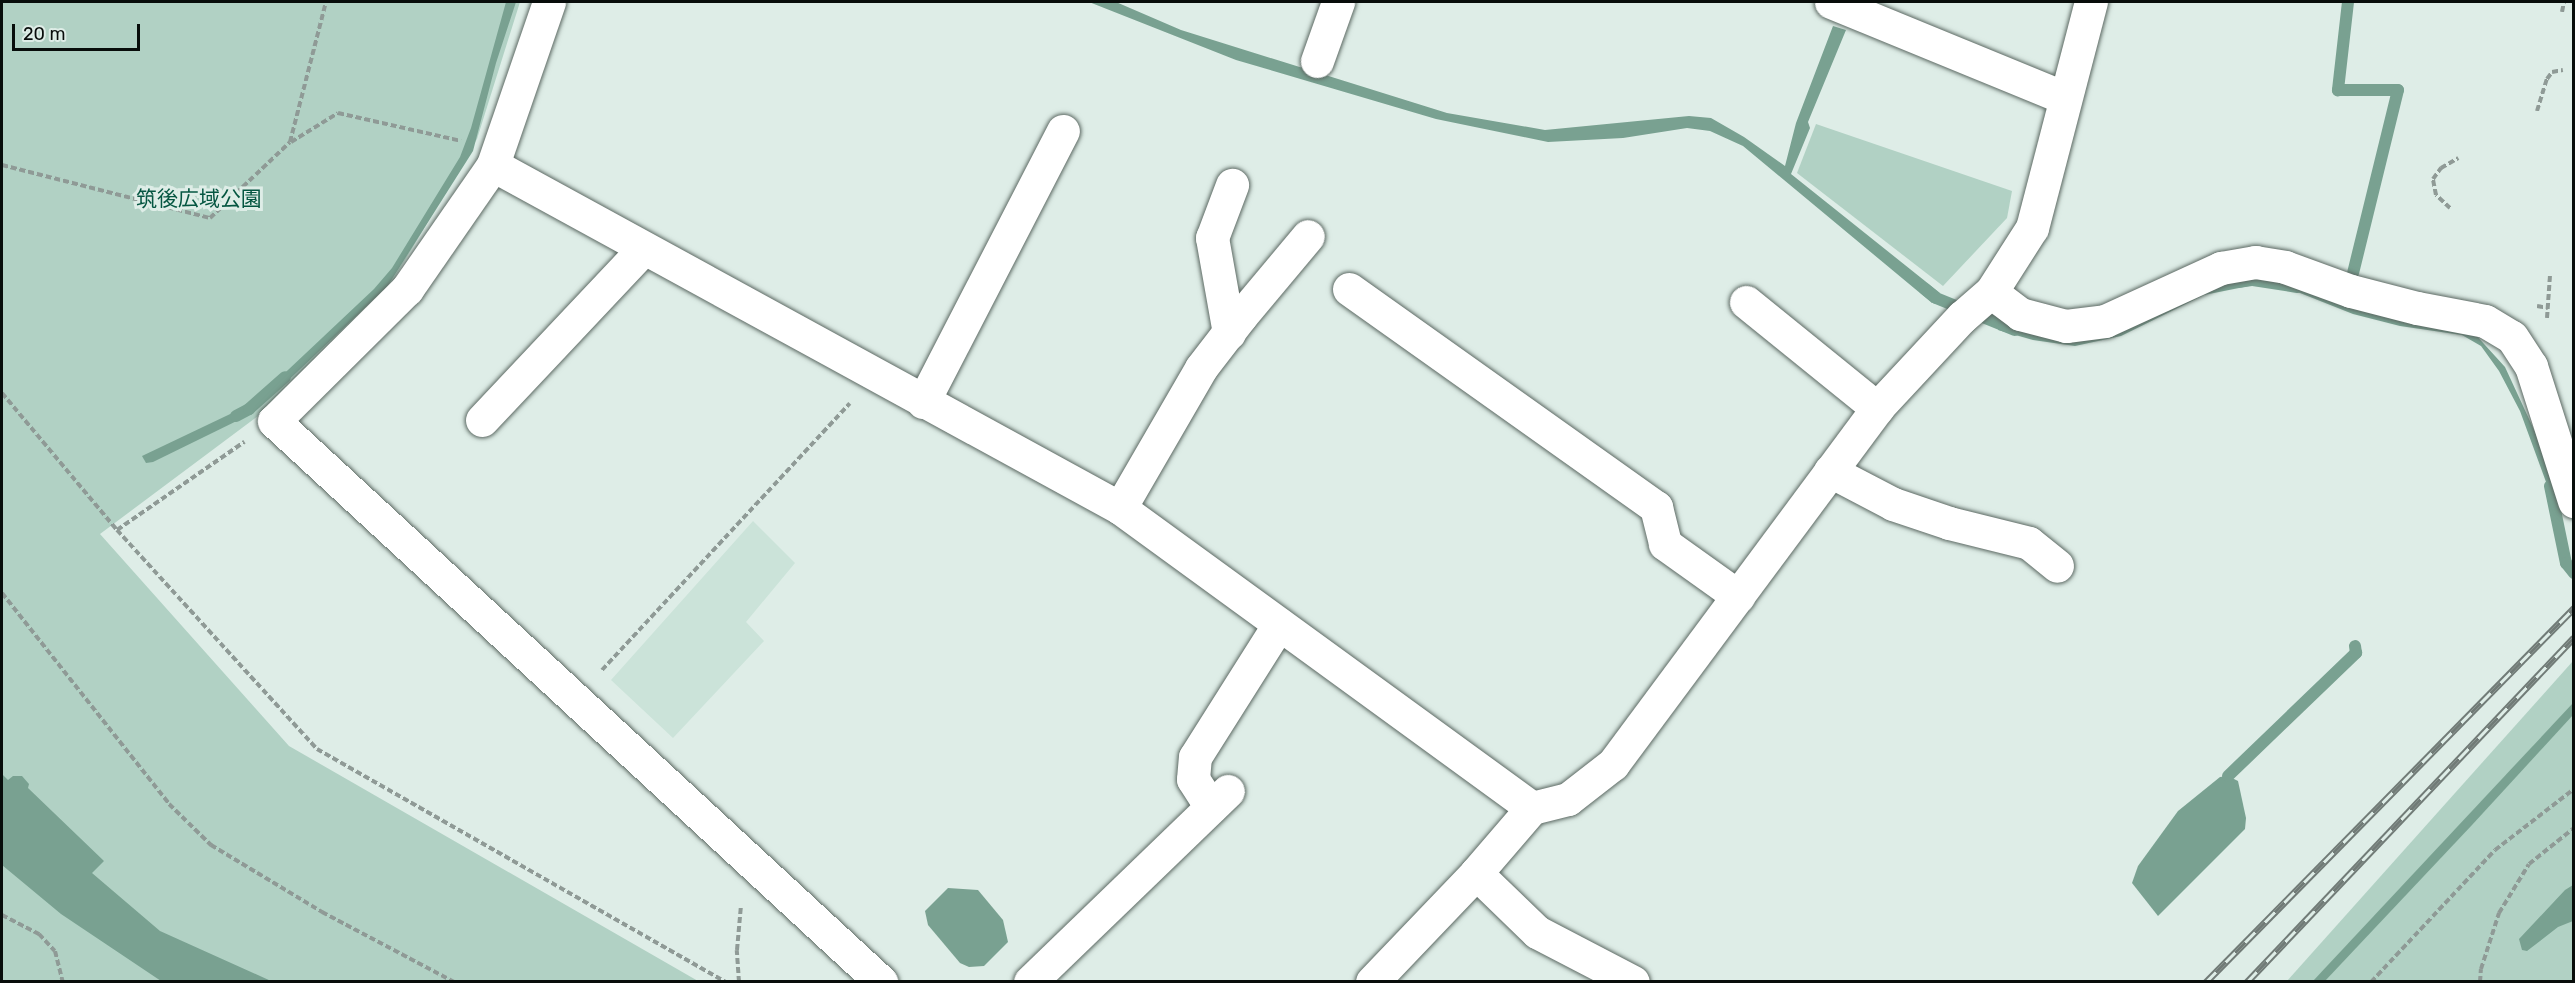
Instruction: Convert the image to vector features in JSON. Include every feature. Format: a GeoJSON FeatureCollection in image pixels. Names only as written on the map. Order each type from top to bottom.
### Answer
{"type":"FeatureCollection","features":[{"type":"Feature","properties":{"kind":"street"},"geometry":{"type":"LineString","coordinates":[[549,2],[493,165],[407,289],[274,421],[881,981]]}},
{"type":"Feature","properties":{"kind":"street"},"geometry":{"type":"LineString","coordinates":[[1317,61],[1338,2]]}},
{"type":"Feature","properties":{"kind":"street"},"geometry":{"type":"LineString","coordinates":[[1831,2],[2066,98]]}},
{"type":"Feature","properties":{"kind":"street"},"geometry":{"type":"LineString","coordinates":[[1372,981],[1476,873],[1532,808],[1568,799],[1613,764],[1877,408],[1962,317],[1991,292],[2032,228],[2091,2]]}},
{"type":"Feature","properties":{"kind":"street"},"geometry":{"type":"LineString","coordinates":[[923,402],[1063,131]]}},
{"type":"Feature","properties":{"kind":"street"},"geometry":{"type":"LineString","coordinates":[[493,165],[874,376],[1120,508],[1532,808]]}},
{"type":"Feature","properties":{"kind":"street"},"geometry":{"type":"LineString","coordinates":[[1229,333],[1212,238],[1232,185]]}},
{"type":"Feature","properties":{"kind":"street"},"geometry":{"type":"LineString","coordinates":[[1120,508],[1201,368],[1308,236]]}},
{"type":"Feature","properties":{"kind":"street"},"geometry":{"type":"LineString","coordinates":[[482,420],[644,248]]}},
{"type":"Feature","properties":{"kind":"street"},"geometry":{"type":"LineString","coordinates":[[1991,292],[2020,314],[2066,326],[2105,321],[2221,268],[2255,262],[2285,267],[2362,294],[2485,321],[2512,337],[2531,366],[2574,501]]}},
{"type":"Feature","properties":{"kind":"street"},"geometry":{"type":"LineString","coordinates":[[1349,289],[1656,507],[1665,544],[1738,596]]}},
{"type":"Feature","properties":{"kind":"street"},"geometry":{"type":"LineString","coordinates":[[1746,302],[1877,408]]}},
{"type":"Feature","properties":{"kind":"street"},"geometry":{"type":"LineString","coordinates":[[1830,471],[1893,504],[1948,523],[2029,543],[2058,566]]}},
{"type":"Feature","properties":{"kind":"street"},"geometry":{"type":"LineString","coordinates":[[1030,981],[1220,799],[1193,779],[1195,757],[1280,624]]}},
{"type":"Feature","properties":{"kind":"street"},"geometry":{"type":"LineString","coordinates":[[1476,873],[1537,932],[1633,981]]}},
{"type":"Feature","properties":{"kind":"path"},"geometry":{"type":"LineString","coordinates":[[290,142],[326,2]]}},
{"type":"Feature","properties":{"kind":"path"},"geometry":{"type":"LineString","coordinates":[[2562,12],[2564,2]]}},
{"type":"Feature","properties":{"kind":"path"},"geometry":{"type":"LineString","coordinates":[[2537,111],[2547,79],[2552,72],[2563,70]]}},
{"type":"Feature","properties":{"kind":"path"},"geometry":{"type":"LineString","coordinates":[[2,165],[210,218],[290,142],[338,113],[456,139]]}},
{"type":"Feature","properties":{"kind":"path"},"geometry":{"type":"LineString","coordinates":[[2450,208],[2436,195],[2433,179],[2441,168],[2458,158]]}},
{"type":"Feature","properties":{"kind":"path"},"geometry":{"type":"LineString","coordinates":[[575,699],[874,376]]}},
{"type":"Feature","properties":{"kind":"path"},"geometry":{"type":"LineString","coordinates":[[2,393],[117,530],[318,749],[726,981]]}},
{"type":"Feature","properties":{"kind":"path"},"geometry":{"type":"LineString","coordinates":[[117,530],[274,421]]}},
{"type":"Feature","properties":{"kind":"path"},"geometry":{"type":"LineString","coordinates":[[2,593],[169,804],[211,846],[322,912],[454,981]]}},
{"type":"Feature","properties":{"kind":"path"},"geometry":{"type":"LineString","coordinates":[[2371,981],[2495,850],[2574,789]]}},
{"type":"Feature","properties":{"kind":"path"},"geometry":{"type":"LineString","coordinates":[[2480,981],[2481,969],[2499,913],[2529,864],[2574,828]]}},
{"type":"Feature","properties":{"kind":"path"},"geometry":{"type":"LineString","coordinates":[[739,981],[738,914],[753,864]]}},
{"type":"Feature","properties":{"kind":"path"},"geometry":{"type":"LineString","coordinates":[[2,915],[39,934],[56,951],[63,981]]}},
{"type":"Feature","properties":{"kind":"shaded area"},"geometry":{"type":"Polygon","coordinates":[[[506,2],[516,2],[496,63],[473,151],[387,287],[277,391],[271,386],[374,289],[392,268],[460,157],[471,128],[506,2]]]}},
{"type":"Feature","properties":{"kind":"shaded area"},"geometry":{"type":"Polygon","coordinates":[[[1089,2],[1116,2],[1181,30],[1447,113],[1545,130],[1689,116],[1711,118],[1744,137],[1785,166],[1796,123],[1833,26],[1846,30],[1808,122],[1810,128],[1791,174],[1940,293],[1932,303],[1743,146],[1710,131],[1687,128],[1623,138],[1548,142],[1436,119],[1236,60],[1089,2]]]}},
{"type":"Feature","properties":{"kind":"shaded area"},"geometry":{"type":"Polygon","coordinates":[[[2252,275],[2254,285],[2204,295],[2121,336],[2075,346],[2033,340],[1998,330],[2001,320],[2037,332],[2234,276],[2252,275]]]}},
{"type":"Feature","properties":{"kind":"shaded area"},"geometry":{"type":"Polygon","coordinates":[[[2293,282],[2475,334],[2505,367],[2542,447],[2557,500],[2553,501],[2520,411],[2499,371],[2481,346],[2462,335],[2400,326],[2353,314],[2290,289],[2293,282]]]}},
{"type":"Feature","properties":{"kind":"shaded area"},"geometry":{"type":"Polygon","coordinates":[[[247,406],[253,413],[153,462],[146,463],[142,456],[247,406]]]}},
{"type":"Feature","properties":{"kind":"shaded area"},"geometry":{"type":"Polygon","coordinates":[[[753,521],[795,563],[746,622],[764,641],[673,738],[611,680],[753,521]]]}},
{"type":"Feature","properties":{"kind":"shaded area"},"geometry":{"type":"Polygon","coordinates":[[[2557,544],[2565,544],[2573,569],[2573,578],[2563,567],[2557,544]]]}},
{"type":"Feature","properties":{"kind":"shaded area"},"geometry":{"type":"Polygon","coordinates":[[[2573,703],[2573,715],[2472,825],[2325,981],[2313,981],[2573,703]]]}},
{"type":"Feature","properties":{"kind":"shaded area"},"geometry":{"type":"Polygon","coordinates":[[[2,774],[8,780],[13,776],[22,776],[29,784],[28,788],[104,861],[92,873],[160,931],[271,981],[161,981],[61,914],[2,865],[2,774]]]}},
{"type":"Feature","properties":{"kind":"shaded area"},"geometry":{"type":"Polygon","coordinates":[[[2228,776],[2238,781],[2246,818],[2245,829],[2158,916],[2132,883],[2138,866],[2178,811],[2220,777],[2228,776]]]}},
{"type":"Feature","properties":{"kind":"shaded area"},"geometry":{"type":"Polygon","coordinates":[[[2573,885],[2573,921],[2558,927],[2527,951],[2522,950],[2519,939],[2565,890],[2573,885]]]}},
{"type":"Feature","properties":{"kind":"shaded area"},"geometry":{"type":"Polygon","coordinates":[[[948,888],[978,890],[1003,920],[1008,942],[984,966],[969,967],[960,963],[928,925],[925,911],[948,888]]]}},
{"type":"Feature","properties":{"kind":"green space","name":"筑後広域公園"},"geometry":{"type":"Polygon","coordinates":[[[2,2],[520,2],[477,139],[388,289],[270,407],[100,534],[289,746],[698,981],[2,982],[2,2]]]}},
{"type":"Feature","properties":{"kind":"green space"},"geometry":{"type":"Polygon","coordinates":[[[1816,124],[2012,191],[2007,218],[1943,286],[1797,173],[1816,124]]]}},
{"type":"Feature","properties":{"kind":"green space"},"geometry":{"type":"Polygon","coordinates":[[[2573,661],[2573,981],[2287,981],[2573,661]]]}},
{"type":"Feature","properties":{"kind":"waterway"},"geometry":{"type":"LineString","coordinates":[[2348,2],[2338,90],[2398,90],[2353,273]]}},
{"type":"Feature","properties":{"kind":"waterway"},"geometry":{"type":"LineString","coordinates":[[2238,282],[2253,280],[2297,287]]}},
{"type":"Feature","properties":{"kind":"waterway"},"geometry":{"type":"LineString","coordinates":[[1925,289],[1936,298],[2015,330]]}},
{"type":"Feature","properties":{"kind":"waterway"},"geometry":{"type":"LineString","coordinates":[[236,416],[249,409],[285,377]]}},
{"type":"Feature","properties":{"kind":"waterway"},"geometry":{"type":"LineString","coordinates":[[2550,486],[2566,563],[2574,573]]}},
{"type":"Feature","properties":{"kind":"waterway"},"geometry":{"type":"LineString","coordinates":[[2228,776],[2356,653],[2355,646]]}},
{"type":"Feature","properties":{"kind":"railway"},"geometry":{"type":"LineString","coordinates":[[2206,982],[2574,608]]}},
{"type":"Feature","properties":{"kind":"railway"},"geometry":{"type":"LineString","coordinates":[[2247,982],[2574,638]]}}]}
